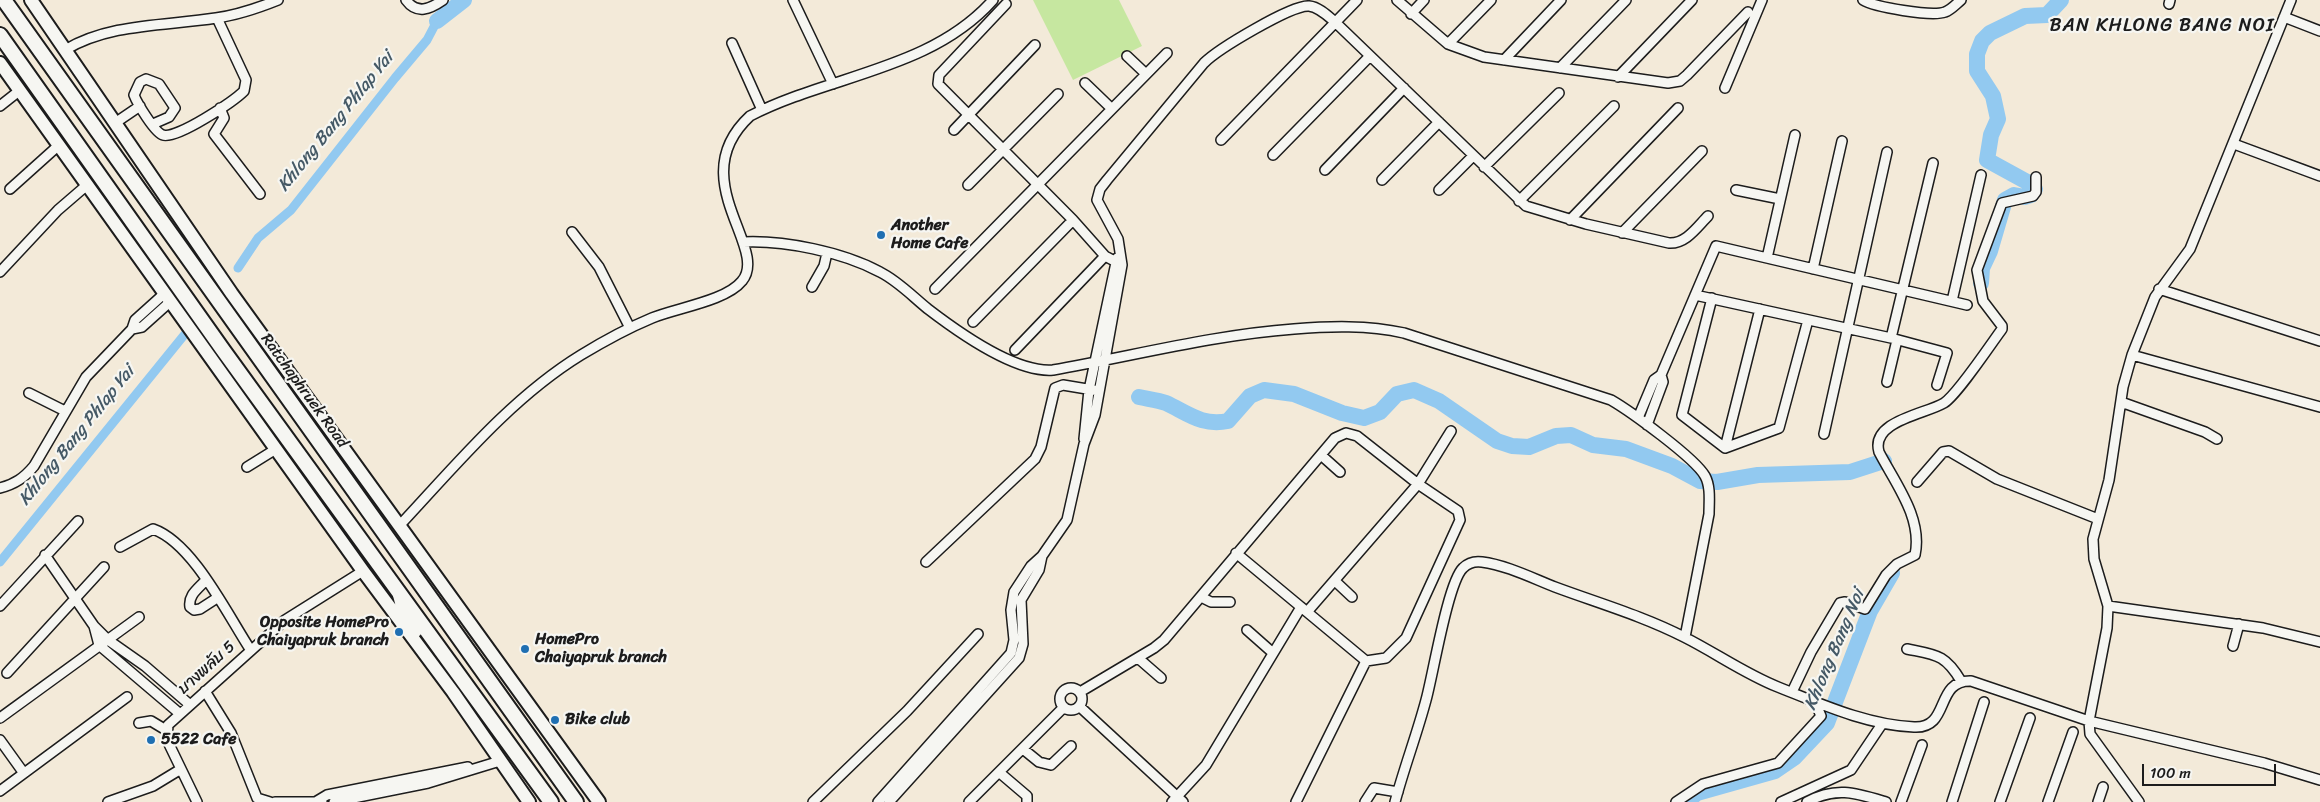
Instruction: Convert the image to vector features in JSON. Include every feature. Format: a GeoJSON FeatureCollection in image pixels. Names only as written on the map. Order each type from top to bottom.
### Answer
{"type":"FeatureCollection","features":[{"type":"Feature","properties":{"kind":"main road","name":"Ratchaphruek Road"},"geometry":{"type":"LineString","coordinates":[[4,0],[191,265],[576,802]]}},
{"type":"Feature","properties":{"kind":"main road"},"geometry":{"type":"LineString","coordinates":[[12,0],[29,33]]}},
{"type":"Feature","properties":{"kind":"main road","name":"Ratchaphruek Road"},"geometry":{"type":"LineString","coordinates":[[31,0],[255,326],[599,802]]}},
{"type":"Feature","properties":{"kind":"main road"},"geometry":{"type":"LineString","coordinates":[[0,36],[223,350],[398,588],[551,802]]}},
{"type":"Feature","properties":{"kind":"main road"},"geometry":{"type":"LineString","coordinates":[[0,64],[363,572],[454,692],[529,802]]}},
{"type":"Feature","properties":{"kind":"main road"},"geometry":{"type":"LineString","coordinates":[[191,265],[255,326]]}},
{"type":"Feature","properties":{"kind":"main road"},"geometry":{"type":"LineString","coordinates":[[171,301],[223,350]]}},
{"type":"Feature","properties":{"kind":"main road"},"geometry":{"type":"LineString","coordinates":[[398,588],[403,610],[441,667],[454,692]]}},
{"type":"Feature","properties":{"kind":"street"},"geometry":{"type":"LineString","coordinates":[[65,50],[92,36],[156,25],[217,18],[250,11],[278,0]]}},
{"type":"Feature","properties":{"kind":"street"},"geometry":{"type":"LineString","coordinates":[[406,0],[414,9],[422,10],[432,7],[443,0]]}},
{"type":"Feature","properties":{"kind":"street"},"geometry":{"type":"LineString","coordinates":[[793,0],[833,84]]}},
{"type":"Feature","properties":{"kind":"street"},"geometry":{"type":"LineString","coordinates":[[400,525],[514,406],[556,371],[630,328],[738,286],[748,269],[743,242],[726,191],[723,166],[728,149],[738,129],[750,116],[903,59],[941,42],[971,22],[993,0]]}},
{"type":"Feature","properties":{"kind":"street"},"geometry":{"type":"LineString","coordinates":[[1221,140],[1357,0]]}},
{"type":"Feature","properties":{"kind":"street"},"geometry":{"type":"LineString","coordinates":[[1397,0],[1448,44],[1484,58],[1668,83],[1680,81],[1748,12]]}},
{"type":"Feature","properties":{"kind":"street"},"geometry":{"type":"LineString","coordinates":[[1411,14],[1424,0]]}},
{"type":"Feature","properties":{"kind":"street"},"geometry":{"type":"LineString","coordinates":[[1448,44],[1491,0]]}},
{"type":"Feature","properties":{"kind":"street"},"geometry":{"type":"LineString","coordinates":[[1504,60],[1561,0]]}},
{"type":"Feature","properties":{"kind":"street"},"geometry":{"type":"LineString","coordinates":[[1560,68],[1626,0]]}},
{"type":"Feature","properties":{"kind":"street"},"geometry":{"type":"LineString","coordinates":[[1618,77],[1692,0]]}},
{"type":"Feature","properties":{"kind":"street"},"geometry":{"type":"LineString","coordinates":[[1725,88],[1762,0]]}},
{"type":"Feature","properties":{"kind":"street"},"geometry":{"type":"LineString","coordinates":[[1863,0],[1890,8],[1935,13],[1945,12],[1961,0]]}},
{"type":"Feature","properties":{"kind":"street"},"geometry":{"type":"LineString","coordinates":[[2139,802],[2090,734],[2089,721],[2108,628],[2108,606],[2092,548],[2109,480],[2120,402],[2132,355],[2159,289],[2190,249],[2291,0]]}},
{"type":"Feature","properties":{"kind":"street"},"geometry":{"type":"LineString","coordinates":[[1006,4],[939,75],[940,88],[1038,184],[1105,256],[1118,264]]}},
{"type":"Feature","properties":{"kind":"street"},"geometry":{"type":"LineString","coordinates":[[1084,444],[1084,425],[1089,390],[1120,253],[1118,239],[1113,228],[1098,206],[1097,200],[1100,189],[1204,63],[1217,52],[1285,14],[1308,6],[1321,11],[1404,88],[1519,201],[1539,212],[1658,242],[1678,244],[1708,216]]}},
{"type":"Feature","properties":{"kind":"street"},"geometry":{"type":"LineString","coordinates":[[2284,17],[2320,32]]}},
{"type":"Feature","properties":{"kind":"street"},"geometry":{"type":"LineString","coordinates":[[153,124],[169,116],[175,108],[159,84],[151,79],[140,82],[134,95],[153,124],[164,136],[171,135],[220,108],[238,96],[246,87],[246,80],[217,18]]}},
{"type":"Feature","properties":{"kind":"street"},"geometry":{"type":"LineString","coordinates":[[732,43],[762,110]]}},
{"type":"Feature","properties":{"kind":"street"},"geometry":{"type":"LineString","coordinates":[[954,130],[1035,45]]}},
{"type":"Feature","properties":{"kind":"street"},"geometry":{"type":"LineString","coordinates":[[934,289],[1167,53]]}},
{"type":"Feature","properties":{"kind":"street"},"geometry":{"type":"LineString","coordinates":[[1127,56],[1146,74]]}},
{"type":"Feature","properties":{"kind":"street"},"geometry":{"type":"LineString","coordinates":[[1273,155],[1370,56]]}},
{"type":"Feature","properties":{"kind":"street"},"geometry":{"type":"LineString","coordinates":[[1085,83],[1112,109]]}},
{"type":"Feature","properties":{"kind":"street"},"geometry":{"type":"LineString","coordinates":[[1325,170],[1404,88]]}},
{"type":"Feature","properties":{"kind":"street"},"geometry":{"type":"LineString","coordinates":[[0,106],[20,91]]}},
{"type":"Feature","properties":{"kind":"street"},"geometry":{"type":"LineString","coordinates":[[1484,167],[1559,93]]}},
{"type":"Feature","properties":{"kind":"street"},"geometry":{"type":"LineString","coordinates":[[968,185],[1058,94]]}},
{"type":"Feature","properties":{"kind":"street"},"geometry":{"type":"LineString","coordinates":[[115,123],[140,106]]}},
{"type":"Feature","properties":{"kind":"street"},"geometry":{"type":"LineString","coordinates":[[1519,201],[1614,106]]}},
{"type":"Feature","properties":{"kind":"street"},"geometry":{"type":"LineString","coordinates":[[220,108],[224,118],[214,134],[260,194]]}},
{"type":"Feature","properties":{"kind":"street"},"geometry":{"type":"LineString","coordinates":[[1570,220],[1678,108]]}},
{"type":"Feature","properties":{"kind":"street"},"geometry":{"type":"LineString","coordinates":[[1382,180],[1439,122]]}},
{"type":"Feature","properties":{"kind":"street"},"geometry":{"type":"LineString","coordinates":[[1767,258],[1795,135]]}},
{"type":"Feature","properties":{"kind":"street"},"geometry":{"type":"LineString","coordinates":[[1813,269],[1842,141]]}},
{"type":"Feature","properties":{"kind":"street"},"geometry":{"type":"LineString","coordinates":[[2234,144],[2320,176]]}},
{"type":"Feature","properties":{"kind":"street"},"geometry":{"type":"LineString","coordinates":[[10,189],[59,146]]}},
{"type":"Feature","properties":{"kind":"street"},"geometry":{"type":"LineString","coordinates":[[1622,233],[1702,151]]}},
{"type":"Feature","properties":{"kind":"street"},"geometry":{"type":"LineString","coordinates":[[1824,434],[1887,152]]}},
{"type":"Feature","properties":{"kind":"street"},"geometry":{"type":"LineString","coordinates":[[1439,190],[1473,156]]}},
{"type":"Feature","properties":{"kind":"street"},"geometry":{"type":"LineString","coordinates":[[1887,382],[1903,290],[1933,163]]}},
{"type":"Feature","properties":{"kind":"street"},"geometry":{"type":"LineString","coordinates":[[1952,301],[1981,175]]}},
{"type":"Feature","properties":{"kind":"street"},"geometry":{"type":"LineString","coordinates":[[1792,692],[1811,652],[1840,603],[1845,602],[1865,609],[1886,575],[1897,564],[1915,555],[1916,535],[1912,517],[1879,452],[1879,441],[1884,432],[1896,422],[1946,401],[2002,329],[2002,326],[1983,301],[1977,270],[2002,203],[2033,196],[2036,192],[2036,177]]}},
{"type":"Feature","properties":{"kind":"street"},"geometry":{"type":"LineString","coordinates":[[0,272],[58,210],[87,185]]}},
{"type":"Feature","properties":{"kind":"street"},"geometry":{"type":"LineString","coordinates":[[1736,190],[1780,199]]}},
{"type":"Feature","properties":{"kind":"street"},"geometry":{"type":"LineString","coordinates":[[973,322],[1073,220]]}},
{"type":"Feature","properties":{"kind":"street"},"geometry":{"type":"LineString","coordinates":[[572,232],[599,267],[630,328]]}},
{"type":"Feature","properties":{"kind":"street"},"geometry":{"type":"LineString","coordinates":[[743,242],[772,242],[827,253],[860,263],[880,272],[948,324],[1002,357],[1023,366],[1047,371],[1241,333],[1327,327],[1385,329],[1428,340],[1611,400],[1647,425],[1705,476],[1709,489],[1709,514],[1685,637]]}},
{"type":"Feature","properties":{"kind":"street"},"geometry":{"type":"LineString","coordinates":[[1638,418],[1654,380],[1661,375],[1716,246],[1967,305]]}},
{"type":"Feature","properties":{"kind":"street"},"geometry":{"type":"LineString","coordinates":[[812,287],[824,266],[827,253]]}},
{"type":"Feature","properties":{"kind":"street"},"geometry":{"type":"LineString","coordinates":[[1015,350],[1105,256]]}},
{"type":"Feature","properties":{"kind":"street"},"geometry":{"type":"LineString","coordinates":[[889,802],[1006,660],[1014,647],[1017,627],[1012,600],[1014,592],[1031,566],[1042,556],[1067,520],[1084,444],[1092,424],[1110,358],[1118,264]]}},
{"type":"Feature","properties":{"kind":"street"},"geometry":{"type":"LineString","coordinates":[[2159,289],[2320,341]]}},
{"type":"Feature","properties":{"kind":"street"},"geometry":{"type":"LineString","coordinates":[[1696,295],[1848,328],[1947,353],[1937,385]]}},
{"type":"Feature","properties":{"kind":"street"},"geometry":{"type":"LineString","coordinates":[[1712,298],[1682,415],[1725,448]]}},
{"type":"Feature","properties":{"kind":"street"},"geometry":{"type":"LineString","coordinates":[[0,488],[14,484],[25,477],[34,466],[86,377],[132,329],[142,327],[171,301]]}},
{"type":"Feature","properties":{"kind":"street"},"geometry":{"type":"LineString","coordinates":[[1725,448],[1760,309]]}},
{"type":"Feature","properties":{"kind":"street"},"geometry":{"type":"LineString","coordinates":[[1725,448],[1780,428],[1808,320]]}},
{"type":"Feature","properties":{"kind":"street"},"geometry":{"type":"LineString","coordinates":[[2132,355],[2320,407]]}},
{"type":"Feature","properties":{"kind":"street"},"geometry":{"type":"LineString","coordinates":[[1647,425],[1663,382],[1661,375]]}},
{"type":"Feature","properties":{"kind":"street"},"geometry":{"type":"LineString","coordinates":[[926,562],[1036,458],[1041,447],[1055,388],[1063,384],[1100,391]]}},
{"type":"Feature","properties":{"kind":"street"},"geometry":{"type":"LineString","coordinates":[[29,393],[65,410]]}},
{"type":"Feature","properties":{"kind":"street"},"geometry":{"type":"LineString","coordinates":[[2120,402],[2205,432],[2217,439]]}},
{"type":"Feature","properties":{"kind":"street"},"geometry":{"type":"LineString","coordinates":[[1079,706],[1177,800],[1206,765],[1273,653],[1304,610],[1335,581],[1418,484],[1451,431]]}},
{"type":"Feature","properties":{"kind":"street"},"geometry":{"type":"LineString","coordinates":[[1080,692],[1138,658],[1164,640],[1236,553],[1339,434],[1352,434],[1418,484],[1458,511],[1460,520],[1406,638],[1386,658],[1366,661],[1236,553]]}},
{"type":"Feature","properties":{"kind":"street"},"geometry":{"type":"LineString","coordinates":[[247,468],[276,449]]}},
{"type":"Feature","properties":{"kind":"street"},"geometry":{"type":"LineString","coordinates":[[1917,482],[1943,452],[1949,452],[1997,478],[2098,519]]}},
{"type":"Feature","properties":{"kind":"street"},"geometry":{"type":"LineString","coordinates":[[1321,454],[1340,472]]}},
{"type":"Feature","properties":{"kind":"street"},"geometry":{"type":"LineString","coordinates":[[0,606],[78,521]]}},
{"type":"Feature","properties":{"kind":"street"},"geometry":{"type":"LineString","coordinates":[[120,547],[150,530],[159,531],[185,551],[250,649]]}},
{"type":"Feature","properties":{"kind":"street"},"geometry":{"type":"LineString","coordinates":[[45,556],[73,599],[94,626],[108,640],[154,674],[189,704]]}},
{"type":"Feature","properties":{"kind":"street"},"geometry":{"type":"LineString","coordinates":[[1396,802],[1426,700],[1453,586],[1459,572],[1468,564],[1474,562],[1489,563],[1524,575],[1685,637],[1744,670],[1792,692],[1836,710],[1882,724],[1914,727],[1931,724],[1936,718],[1950,688],[1961,680],[1981,683],[2089,721],[2255,761],[2320,780]]}},
{"type":"Feature","properties":{"kind":"street"},"geometry":{"type":"LineString","coordinates":[[7,673],[104,567]]}},
{"type":"Feature","properties":{"kind":"street","name":"บางพลับ 5"},"geometry":{"type":"LineString","coordinates":[[166,730],[189,704],[250,649],[296,612],[363,572]]}},
{"type":"Feature","properties":{"kind":"street"},"geometry":{"type":"LineString","coordinates":[[206,580],[189,600],[190,607],[194,610],[200,609],[217,598]]}},
{"type":"Feature","properties":{"kind":"street"},"geometry":{"type":"LineString","coordinates":[[1335,581],[1352,597]]}},
{"type":"Feature","properties":{"kind":"street"},"geometry":{"type":"LineString","coordinates":[[1201,597],[1211,602],[1230,602]]}},
{"type":"Feature","properties":{"kind":"street"},"geometry":{"type":"LineString","coordinates":[[2108,606],[2238,624],[2320,642]]}},
{"type":"Feature","properties":{"kind":"street"},"geometry":{"type":"LineString","coordinates":[[0,718],[139,617]]}},
{"type":"Feature","properties":{"kind":"street"},"geometry":{"type":"LineString","coordinates":[[2233,646],[2238,624]]}},
{"type":"Feature","properties":{"kind":"street"},"geometry":{"type":"LineString","coordinates":[[94,626],[99,645],[147,684],[179,714]]}},
{"type":"Feature","properties":{"kind":"street"},"geometry":{"type":"LineString","coordinates":[[1247,630],[1273,653]]}},
{"type":"Feature","properties":{"kind":"street"},"geometry":{"type":"LineString","coordinates":[[812,802],[908,711],[978,634]]}},
{"type":"Feature","properties":{"kind":"street"},"geometry":{"type":"LineString","coordinates":[[1907,649],[1941,656],[1952,666],[1961,680]]}},
{"type":"Feature","properties":{"kind":"street"},"geometry":{"type":"LineString","coordinates":[[1138,658],[1161,678]]}},
{"type":"Feature","properties":{"kind":"street"},"geometry":{"type":"LineString","coordinates":[[1296,802],[1366,661]]}},
{"type":"Feature","properties":{"kind":"street"},"geometry":{"type":"LineString","coordinates":[[147,684],[154,674]]}},
{"type":"Feature","properties":{"kind":"street"},"geometry":{"type":"LineString","coordinates":[[1064,707],[1061,697],[1064,691],[1070,688],[1080,692]]}},
{"type":"Feature","properties":{"kind":"street"},"geometry":{"type":"LineString","coordinates":[[205,691],[230,733],[257,798],[270,802]]}},
{"type":"Feature","properties":{"kind":"street"},"geometry":{"type":"LineString","coordinates":[[1064,707],[1073,709],[1079,706],[1082,699],[1080,692]]}},
{"type":"Feature","properties":{"kind":"street"},"geometry":{"type":"LineString","coordinates":[[0,791],[23,772],[127,697]]}},
{"type":"Feature","properties":{"kind":"street"},"geometry":{"type":"LineString","coordinates":[[1952,802],[1984,702]]}},
{"type":"Feature","properties":{"kind":"street"},"geometry":{"type":"LineString","coordinates":[[1676,802],[1703,784],[1778,763],[1821,716],[1817,703]]}},
{"type":"Feature","properties":{"kind":"street"},"geometry":{"type":"LineString","coordinates":[[969,802],[1064,707]]}},
{"type":"Feature","properties":{"kind":"street"},"geometry":{"type":"LineString","coordinates":[[2000,802],[2030,718]]}},
{"type":"Feature","properties":{"kind":"street"},"geometry":{"type":"LineString","coordinates":[[139,723],[151,721],[166,730],[167,740],[196,802]]}},
{"type":"Feature","properties":{"kind":"street"},"geometry":{"type":"LineString","coordinates":[[1781,802],[1851,770],[1882,724]]}},
{"type":"Feature","properties":{"kind":"street"},"geometry":{"type":"LineString","coordinates":[[878,802],[949,727]]}},
{"type":"Feature","properties":{"kind":"street"},"geometry":{"type":"LineString","coordinates":[[2048,802],[2073,732]]}},
{"type":"Feature","properties":{"kind":"street"},"geometry":{"type":"LineString","coordinates":[[0,740],[23,772]]}},
{"type":"Feature","properties":{"kind":"street"},"geometry":{"type":"LineString","coordinates":[[1901,802],[1922,745]]}},
{"type":"Feature","properties":{"kind":"street"},"geometry":{"type":"LineString","coordinates":[[1023,749],[1039,762],[1051,765],[1071,746]]}},
{"type":"Feature","properties":{"kind":"street"},"geometry":{"type":"LineString","coordinates":[[334,802],[456,769],[473,768],[500,761]]}},
{"type":"Feature","properties":{"kind":"street"},"geometry":{"type":"LineString","coordinates":[[108,802],[153,786],[181,769]]}},
{"type":"Feature","properties":{"kind":"street"},"geometry":{"type":"LineString","coordinates":[[1000,773],[1027,796],[1028,802]]}},
{"type":"Feature","properties":{"kind":"street"},"geometry":{"type":"LineString","coordinates":[[275,802],[320,802],[327,796],[406,784]]}},
{"type":"Feature","properties":{"kind":"street"},"geometry":{"type":"LineString","coordinates":[[2098,802],[2104,787]]}},
{"type":"Feature","properties":{"kind":"street"},"geometry":{"type":"LineString","coordinates":[[1365,802],[1374,788],[1398,792]]}},
{"type":"Feature","properties":{"kind":"street"},"geometry":{"type":"LineString","coordinates":[[1851,802],[1854,792]]}},
{"type":"Feature","properties":{"kind":"street"},"geometry":{"type":"LineString","coordinates":[[1807,802],[1830,793],[1854,792],[1886,802]]}},
{"type":"Feature","properties":{"kind":"green space"},"geometry":{"type":"Polygon","coordinates":[[[1033,0],[1119,0],[1142,46],[1073,80],[1033,0]]]}},
{"type":"Feature","properties":{"kind":"waterway","name":"Khlong Bang Phlap Yai"},"geometry":{"type":"LineString","coordinates":[[437,21],[464,0]]}},
{"type":"Feature","properties":{"kind":"waterway","name":"Khlong Bang Noi"},"geometry":{"type":"LineString","coordinates":[[1981,283],[1982,268],[1990,251],[2005,200],[2014,195],[2025,197],[2031,195],[2035,189],[2029,183],[1987,160],[1991,135],[1998,119],[1993,96],[1977,71],[1977,54],[1982,41],[1990,33],[2025,16],[2047,15],[2061,0]]}},
{"type":"Feature","properties":{"kind":"waterway","name":"Khlong Bang Phlap Yai"},"geometry":{"type":"LineString","coordinates":[[238,268],[258,238],[291,210],[427,40],[437,21]]}},
{"type":"Feature","properties":{"kind":"waterway","name":"Khlong Bang Phlap Yai"},"geometry":{"type":"LineString","coordinates":[[0,562],[185,334]]}},
{"type":"Feature","properties":{"kind":"waterway"},"geometry":{"type":"LineString","coordinates":[[1139,397],[1166,403],[1203,420],[1219,422],[1228,421],[1250,396],[1264,390],[1294,394],[1342,413],[1364,418],[1380,412],[1397,394],[1414,390],[1439,401],[1497,441],[1512,446],[1529,447],[1556,436],[1571,435],[1593,445],[1626,449],[1672,466],[1700,481],[1717,482],[1758,475],[1850,472],[1884,461]]}},
{"type":"Feature","properties":{"kind":"waterway","name":"Khlong Bang Noi"},"geometry":{"type":"LineString","coordinates":[[1686,802],[1697,793],[1775,771],[1794,758],[1827,723],[1870,611],[1892,573]]}},
{"type":"Feature","properties":{"kind":"place","name":"Another Home Cafe"},"geometry":{"type":"Point","coordinates":[881,235]}},
{"type":"Feature","properties":{"kind":"place","name":"Opposite HomePro Chaiyapruk branch"},"geometry":{"type":"Point","coordinates":[399,632]}},
{"type":"Feature","properties":{"kind":"place","name":"HomePro Chaiyapruk branch"},"geometry":{"type":"Point","coordinates":[525,649]}},
{"type":"Feature","properties":{"kind":"place","name":"Bike club"},"geometry":{"type":"Point","coordinates":[555,720]}},
{"type":"Feature","properties":{"kind":"place","name":"5522 Cafe"},"geometry":{"type":"Point","coordinates":[151,740]}},
{"type":"Feature","properties":{"kind":"district","name":"BAN KHLONG BANG NOI"},"geometry":{"type":"Point","coordinates":[2162,26]}}]}
